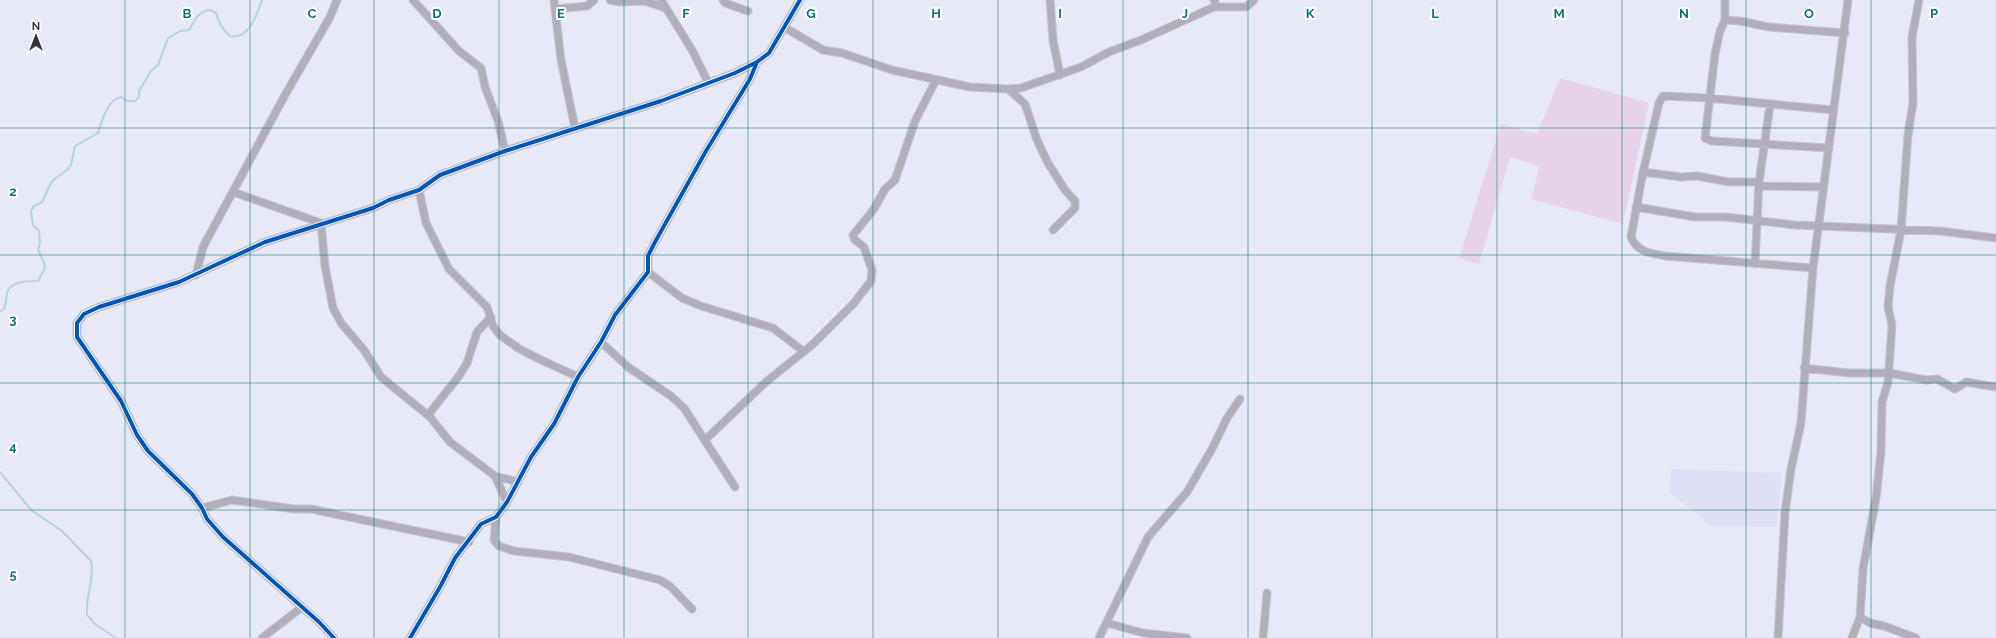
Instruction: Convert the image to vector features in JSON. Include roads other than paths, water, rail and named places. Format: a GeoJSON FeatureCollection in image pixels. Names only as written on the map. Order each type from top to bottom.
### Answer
{"type":"FeatureCollection","features":[{"type":"Feature","properties":{"kind":"street"},"geometry":{"type":"LineString","coordinates":[[196,275],[203,247],[285,95],[330,17],[337,0]]}},
{"type":"Feature","properties":{"kind":"street"},"geometry":{"type":"LineString","coordinates":[[413,0],[459,51],[481,68],[483,82],[498,121],[505,151]]}},
{"type":"Feature","properties":{"kind":"street"},"geometry":{"type":"LineString","coordinates":[[554,0],[561,60],[575,128]]}},
{"type":"Feature","properties":{"kind":"street"},"geometry":{"type":"LineString","coordinates":[[555,9],[587,6],[594,0]]}},
{"type":"Feature","properties":{"kind":"street"},"geometry":{"type":"LineString","coordinates":[[610,0],[620,2],[645,1],[665,8]]}},
{"type":"Feature","properties":{"kind":"street"},"geometry":{"type":"LineString","coordinates":[[662,0],[665,8],[687,41],[708,82]]}},
{"type":"Feature","properties":{"kind":"street"},"geometry":{"type":"LineString","coordinates":[[723,0],[725,3],[748,11]]}},
{"type":"Feature","properties":{"kind":"street"},"geometry":{"type":"LineString","coordinates":[[334,638],[302,607],[223,537],[207,520],[202,508],[184,486],[148,451],[137,435],[121,401],[77,337],[77,323],[84,314],[99,307],[196,275],[265,242],[321,223],[345,218],[373,208],[389,200],[419,190],[440,175],[505,151],[621,114],[736,73],[757,62],[769,52],[800,0]]}},
{"type":"Feature","properties":{"kind":"street"},"geometry":{"type":"LineString","coordinates":[[1050,0],[1053,40],[1060,75]]}},
{"type":"Feature","properties":{"kind":"street"},"geometry":{"type":"LineString","coordinates":[[784,27],[823,50],[842,53],[892,70],[970,87],[1008,89],[1021,88],[1060,75],[1215,2],[1246,7],[1254,0]]}},
{"type":"Feature","properties":{"kind":"street"},"geometry":{"type":"LineString","coordinates":[[1725,0],[1725,20],[1715,54],[1705,138],[1712,141],[1829,148]]}},
{"type":"Feature","properties":{"kind":"street"},"geometry":{"type":"LineString","coordinates":[[1778,638],[1785,513],[1791,469],[1801,423],[1804,368],[1813,268],[1833,110],[1845,33],[1848,0]]}},
{"type":"Feature","properties":{"kind":"street"},"geometry":{"type":"LineString","coordinates":[[1852,638],[1860,617],[1863,569],[1876,498],[1881,452],[1882,402],[1889,374],[1892,325],[1888,307],[1889,293],[1901,230],[1908,135],[1913,104],[1912,38],[1919,0]]}},
{"type":"Feature","properties":{"kind":"street"},"geometry":{"type":"LineString","coordinates":[[1725,20],[1769,26],[1845,33]]}},
{"type":"Feature","properties":{"kind":"street"},"geometry":{"type":"LineString","coordinates":[[692,609],[671,588],[660,580],[569,557],[507,549],[499,546],[494,540],[496,518],[507,502],[531,457],[554,424],[578,377],[601,342],[615,315],[648,272],[648,256],[655,242],[706,151],[750,79],[757,62]]}},
{"type":"Feature","properties":{"kind":"street"},"geometry":{"type":"LineString","coordinates":[[705,440],[767,381],[812,345],[854,303],[871,281],[872,270],[864,248],[855,240],[853,235],[874,209],[885,189],[895,180],[915,121],[936,80]]}},
{"type":"Feature","properties":{"kind":"street"},"geometry":{"type":"LineString","coordinates":[[1008,89],[1025,104],[1037,140],[1048,163],[1065,190],[1075,201],[1075,208],[1053,230]]}},
{"type":"Feature","properties":{"kind":"street"},"geometry":{"type":"LineString","coordinates":[[1813,268],[1665,256],[1645,252],[1634,244],[1631,237],[1643,172],[1659,103],[1663,96],[1709,98],[1770,106],[1801,106],[1833,110]]}},
{"type":"Feature","properties":{"kind":"street"},"geometry":{"type":"LineString","coordinates":[[1755,264],[1759,184],[1770,106]]}},
{"type":"Feature","properties":{"kind":"street"},"geometry":{"type":"LineString","coordinates":[[1643,172],[1681,177],[1697,176],[1729,182],[1824,187]]}},
{"type":"Feature","properties":{"kind":"street"},"geometry":{"type":"LineString","coordinates":[[419,190],[426,223],[449,269],[488,307],[493,326],[500,335],[518,348],[578,377]]}},
{"type":"Feature","properties":{"kind":"street"},"geometry":{"type":"LineString","coordinates":[[233,192],[321,223]]}},
{"type":"Feature","properties":{"kind":"street"},"geometry":{"type":"LineString","coordinates":[[1636,208],[1695,216],[1726,217],[1757,221],[1818,225],[1940,231],[1996,238]]}},
{"type":"Feature","properties":{"kind":"street"},"geometry":{"type":"LineString","coordinates":[[321,223],[327,281],[333,308],[341,323],[364,350],[381,377],[428,415],[450,442],[495,476],[518,482]]}},
{"type":"Feature","properties":{"kind":"street"},"geometry":{"type":"LineString","coordinates":[[648,272],[682,298],[701,306],[773,328],[786,336],[804,351]]}},
{"type":"Feature","properties":{"kind":"street"},"geometry":{"type":"LineString","coordinates":[[428,415],[459,376],[467,363],[477,332],[491,317]]}},
{"type":"Feature","properties":{"kind":"street"},"geometry":{"type":"LineString","coordinates":[[601,342],[628,367],[671,396],[684,408],[735,487]]}},
{"type":"Feature","properties":{"kind":"street"},"geometry":{"type":"LineString","coordinates":[[1804,368],[1849,373],[1889,374],[1915,379],[1937,379],[1955,389],[1966,382],[1996,387]]}},
{"type":"Feature","properties":{"kind":"street"},"geometry":{"type":"LineString","coordinates":[[1100,638],[1148,537],[1187,492],[1212,449],[1227,418],[1240,399]]}},
{"type":"Feature","properties":{"kind":"street"},"geometry":{"type":"LineString","coordinates":[[495,476],[507,502]]}},
{"type":"Feature","properties":{"kind":"street"},"geometry":{"type":"LineString","coordinates":[[202,508],[232,500],[294,509],[311,509],[469,542]]}},
{"type":"Feature","properties":{"kind":"street"},"geometry":{"type":"LineString","coordinates":[[410,638],[455,558],[469,542],[481,524],[496,518]]}},
{"type":"Feature","properties":{"kind":"street"},"geometry":{"type":"LineString","coordinates":[[1263,638],[1268,593]]}},
{"type":"Feature","properties":{"kind":"street"},"geometry":{"type":"LineString","coordinates":[[262,638],[302,607]]}},
{"type":"Feature","properties":{"kind":"street"},"geometry":{"type":"LineString","coordinates":[[1860,617],[1870,623],[1884,626],[1916,638]]}},
{"type":"Feature","properties":{"kind":"street"},"geometry":{"type":"LineString","coordinates":[[1107,624],[1143,635],[1187,638]]}},
{"type":"Feature","properties":{"kind":"waterway"},"geometry":{"type":"LineString","coordinates":[[0,311],[4,309],[7,293],[12,286],[20,282],[38,281],[44,270],[45,265],[38,250],[40,243],[39,231],[33,225],[31,211],[34,206],[42,202],[52,181],[67,170],[71,165],[75,146],[98,133],[103,117],[112,102],[121,97],[127,101],[135,101],[139,97],[139,91],[151,71],[158,65],[168,38],[180,31],[189,30],[202,12],[210,10],[216,13],[225,31],[230,36],[237,36],[248,30],[255,18],[262,0]]}},
{"type":"Feature","properties":{"kind":"waterway"},"geometry":{"type":"LineString","coordinates":[[0,472],[31,510],[62,531],[91,561],[92,574],[87,602],[87,615],[95,624],[116,638]]}}]}
